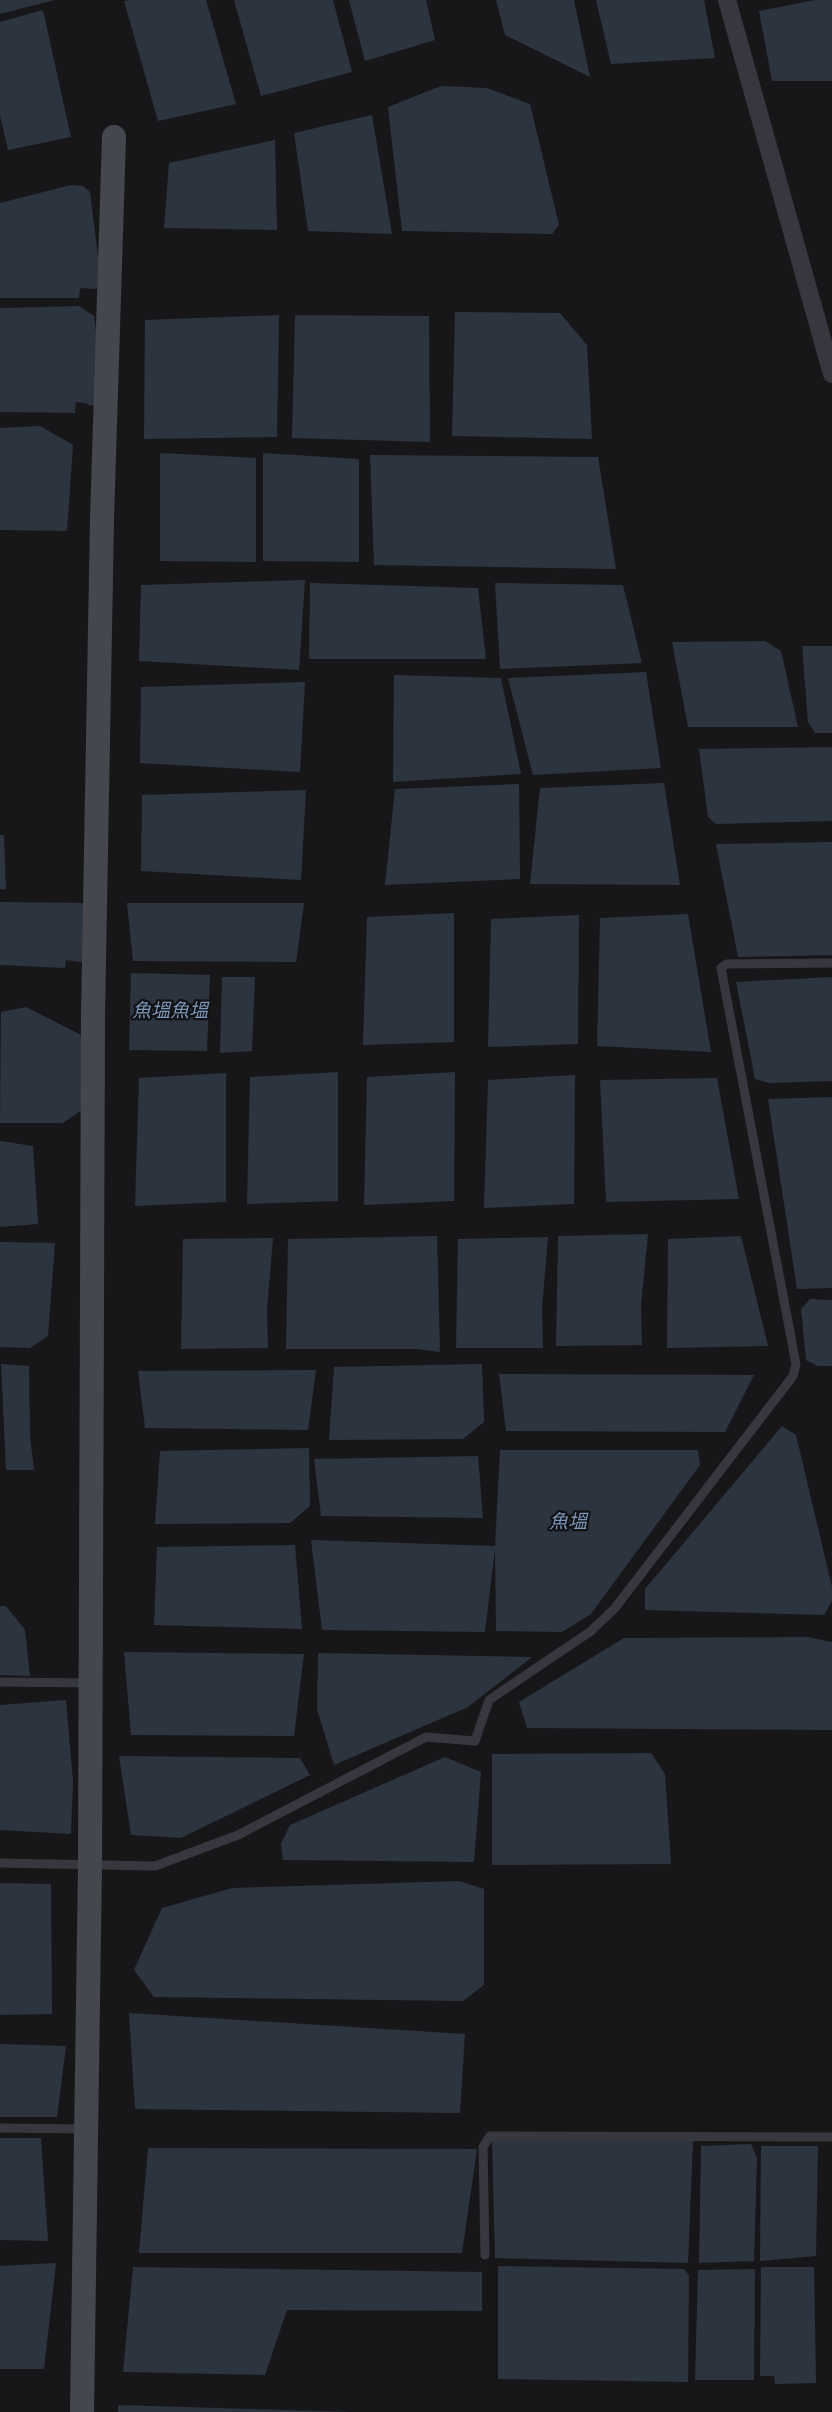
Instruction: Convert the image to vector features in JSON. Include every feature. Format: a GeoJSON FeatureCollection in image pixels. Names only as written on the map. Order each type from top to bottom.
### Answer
{"type":"FeatureCollection","features":[{"type":"Feature","properties":{"kind":"street"},"geometry":{"type":"LineString","coordinates":[[726,0],[832,374]]}},
{"type":"Feature","properties":{"kind":"street"},"geometry":{"type":"LineString","coordinates":[[82,2412],[90,1864],[93,1015],[102,529],[114,137]]}},
{"type":"Feature","properties":{"kind":"lane"},"geometry":{"type":"LineString","coordinates":[[0,1863],[155,1866],[238,1835],[426,1737],[475,1741],[489,1700],[591,1631],[615,1608],[782,1391],[793,1376],[796,1364],[720,968],[727,964],[832,963]]}},
{"type":"Feature","properties":{"kind":"lane"},"geometry":{"type":"LineString","coordinates":[[0,1682],[91,1683]]}},
{"type":"Feature","properties":{"kind":"lane"},"geometry":{"type":"LineString","coordinates":[[0,2128],[86,2130]]}},
{"type":"Feature","properties":{"kind":"lane"},"geometry":{"type":"LineString","coordinates":[[485,2255],[483,2147],[490,2136],[832,2137]]}},
{"type":"Feature","properties":{"kind":"water"},"geometry":{"type":"Polygon","coordinates":[[[0,0],[55,0],[0,14],[0,0]]]}},
{"type":"Feature","properties":{"kind":"water"},"geometry":{"type":"Polygon","coordinates":[[[206,0],[236,104],[158,121],[124,1],[206,0]]]}},
{"type":"Feature","properties":{"kind":"water"},"geometry":{"type":"Polygon","coordinates":[[[234,0],[333,0],[352,72],[261,96],[234,0]]]}},
{"type":"Feature","properties":{"kind":"water"},"geometry":{"type":"Polygon","coordinates":[[[349,0],[426,0],[435,40],[365,61],[349,0]]]}},
{"type":"Feature","properties":{"kind":"water"},"geometry":{"type":"Polygon","coordinates":[[[496,0],[574,0],[590,77],[505,35],[496,0]]]}},
{"type":"Feature","properties":{"kind":"water"},"geometry":{"type":"Polygon","coordinates":[[[596,0],[704,0],[715,58],[611,64],[596,0]]]}},
{"type":"Feature","properties":{"kind":"water"},"geometry":{"type":"Polygon","coordinates":[[[815,0],[832,0],[832,81],[772,81],[759,11],[815,0]]]}},
{"type":"Feature","properties":{"kind":"water"},"geometry":{"type":"Polygon","coordinates":[[[43,10],[71,137],[8,150],[0,116],[0,22],[43,10]]]}},
{"type":"Feature","properties":{"kind":"water"},"geometry":{"type":"Polygon","coordinates":[[[441,86],[487,88],[530,104],[559,225],[552,234],[402,231],[388,107],[441,86]]]}},
{"type":"Feature","properties":{"kind":"water"},"geometry":{"type":"Polygon","coordinates":[[[372,115],[392,234],[308,231],[294,133],[372,115]]]}},
{"type":"Feature","properties":{"kind":"water"},"geometry":{"type":"Polygon","coordinates":[[[275,140],[277,230],[164,228],[169,163],[275,140]]]}},
{"type":"Feature","properties":{"kind":"water"},"geometry":{"type":"Polygon","coordinates":[[[71,185],[83,186],[90,192],[101,281],[96,289],[80,288],[79,298],[0,298],[0,203],[71,185]]]}},
{"type":"Feature","properties":{"kind":"water"},"geometry":{"type":"Polygon","coordinates":[[[79,306],[94,316],[96,331],[96,404],[90,406],[86,403],[76,402],[75,413],[0,412],[0,308],[79,306]]]}},
{"type":"Feature","properties":{"kind":"water"},"geometry":{"type":"Polygon","coordinates":[[[455,312],[560,313],[587,345],[592,439],[452,436],[455,312]]]}},
{"type":"Feature","properties":{"kind":"water"},"geometry":{"type":"Polygon","coordinates":[[[279,315],[277,437],[144,439],[145,320],[279,315]]]}},
{"type":"Feature","properties":{"kind":"water"},"geometry":{"type":"Polygon","coordinates":[[[295,315],[429,316],[430,442],[292,438],[295,315]]]}},
{"type":"Feature","properties":{"kind":"water"},"geometry":{"type":"Polygon","coordinates":[[[40,426],[73,445],[67,531],[0,530],[0,428],[40,426]]]}},
{"type":"Feature","properties":{"kind":"water"},"geometry":{"type":"Polygon","coordinates":[[[160,453],[256,458],[256,562],[160,561],[160,453]]]}},
{"type":"Feature","properties":{"kind":"water"},"geometry":{"type":"Polygon","coordinates":[[[263,453],[359,459],[359,562],[263,561],[263,453]]]}},
{"type":"Feature","properties":{"kind":"water"},"geometry":{"type":"Polygon","coordinates":[[[370,455],[598,457],[616,569],[374,565],[370,455]]]}},
{"type":"Feature","properties":{"kind":"water"},"geometry":{"type":"Polygon","coordinates":[[[305,580],[299,670],[139,661],[141,585],[305,580]]]}},
{"type":"Feature","properties":{"kind":"water"},"geometry":{"type":"Polygon","coordinates":[[[310,583],[478,588],[486,659],[309,659],[310,583]]]}},
{"type":"Feature","properties":{"kind":"water"},"geometry":{"type":"Polygon","coordinates":[[[495,583],[623,585],[642,663],[500,669],[495,583]]]}},
{"type":"Feature","properties":{"kind":"water"},"geometry":{"type":"Polygon","coordinates":[[[765,641],[781,651],[798,727],[688,727],[672,642],[765,641]]]}},
{"type":"Feature","properties":{"kind":"water"},"geometry":{"type":"Polygon","coordinates":[[[802,646],[832,646],[832,733],[815,733],[808,722],[802,646]]]}},
{"type":"Feature","properties":{"kind":"water"},"geometry":{"type":"Polygon","coordinates":[[[646,672],[661,768],[533,775],[508,678],[646,672]]]}},
{"type":"Feature","properties":{"kind":"water"},"geometry":{"type":"Polygon","coordinates":[[[394,675],[501,678],[521,774],[393,782],[394,675]]]}},
{"type":"Feature","properties":{"kind":"water"},"geometry":{"type":"Polygon","coordinates":[[[305,682],[300,772],[140,763],[141,687],[305,682]]]}},
{"type":"Feature","properties":{"kind":"water"},"geometry":{"type":"Polygon","coordinates":[[[832,747],[832,821],[716,824],[708,817],[699,749],[832,747]]]}},
{"type":"Feature","properties":{"kind":"water"},"geometry":{"type":"Polygon","coordinates":[[[664,783],[680,885],[530,884],[540,788],[664,783]]]}},
{"type":"Feature","properties":{"kind":"water"},"geometry":{"type":"Polygon","coordinates":[[[519,784],[520,879],[385,885],[395,789],[519,784]]]}},
{"type":"Feature","properties":{"kind":"water"},"geometry":{"type":"Polygon","coordinates":[[[306,790],[301,880],[141,871],[142,795],[306,790]]]}},
{"type":"Feature","properties":{"kind":"water"},"geometry":{"type":"Polygon","coordinates":[[[0,835],[4,835],[6,890],[0,889],[0,835]]]}},
{"type":"Feature","properties":{"kind":"water"},"geometry":{"type":"Polygon","coordinates":[[[832,842],[832,955],[738,957],[716,844],[832,842]]]}},
{"type":"Feature","properties":{"kind":"water"},"geometry":{"type":"Polygon","coordinates":[[[0,902],[89,903],[90,963],[66,960],[65,968],[0,965],[0,902]]]}},
{"type":"Feature","properties":{"kind":"water"},"geometry":{"type":"Polygon","coordinates":[[[127,903],[304,903],[296,962],[133,961],[127,903]]]}},
{"type":"Feature","properties":{"kind":"water"},"geometry":{"type":"Polygon","coordinates":[[[454,913],[454,1042],[363,1045],[367,917],[454,913]]]}},
{"type":"Feature","properties":{"kind":"water"},"geometry":{"type":"Polygon","coordinates":[[[688,914],[711,1052],[597,1046],[600,918],[688,914]]]}},
{"type":"Feature","properties":{"kind":"water"},"geometry":{"type":"Polygon","coordinates":[[[579,915],[578,1044],[488,1047],[491,919],[579,915]]]}},
{"type":"Feature","properties":{"kind":"water","name":"魚塭魚塭"},"geometry":{"type":"Polygon","coordinates":[[[131,973],[210,975],[207,1051],[129,1050],[131,973]]]}},
{"type":"Feature","properties":{"kind":"water"},"geometry":{"type":"Polygon","coordinates":[[[222,977],[255,977],[252,1051],[220,1053],[222,977]]]}},
{"type":"Feature","properties":{"kind":"water"},"geometry":{"type":"Polygon","coordinates":[[[832,977],[832,1081],[769,1083],[755,1079],[736,982],[832,977]]]}},
{"type":"Feature","properties":{"kind":"water"},"geometry":{"type":"Polygon","coordinates":[[[26,1007],[85,1037],[86,1107],[63,1123],[0,1123],[1,1012],[26,1007]]]}},
{"type":"Feature","properties":{"kind":"water"},"geometry":{"type":"Polygon","coordinates":[[[338,1072],[338,1201],[247,1204],[250,1077],[338,1072]]]}},
{"type":"Feature","properties":{"kind":"water"},"geometry":{"type":"Polygon","coordinates":[[[455,1072],[454,1201],[364,1205],[367,1077],[455,1072]]]}},
{"type":"Feature","properties":{"kind":"water"},"geometry":{"type":"Polygon","coordinates":[[[226,1073],[226,1202],[135,1206],[139,1078],[226,1073]]]}},
{"type":"Feature","properties":{"kind":"water"},"geometry":{"type":"Polygon","coordinates":[[[575,1075],[574,1204],[484,1208],[488,1080],[575,1075]]]}},
{"type":"Feature","properties":{"kind":"water"},"geometry":{"type":"Polygon","coordinates":[[[717,1078],[739,1199],[606,1202],[600,1080],[717,1078]]]}},
{"type":"Feature","properties":{"kind":"water"},"geometry":{"type":"Polygon","coordinates":[[[832,1097],[832,1288],[797,1289],[768,1099],[832,1097]]]}},
{"type":"Feature","properties":{"kind":"water"},"geometry":{"type":"Polygon","coordinates":[[[0,1141],[33,1146],[38,1224],[0,1227],[0,1141]]]}},
{"type":"Feature","properties":{"kind":"water"},"geometry":{"type":"Polygon","coordinates":[[[648,1234],[641,1306],[642,1345],[556,1346],[558,1236],[648,1234]]]}},
{"type":"Feature","properties":{"kind":"water"},"geometry":{"type":"Polygon","coordinates":[[[437,1236],[440,1352],[417,1349],[286,1349],[288,1239],[437,1236]]]}},
{"type":"Feature","properties":{"kind":"water"},"geometry":{"type":"Polygon","coordinates":[[[741,1236],[768,1346],[667,1348],[668,1239],[741,1236]]]}},
{"type":"Feature","properties":{"kind":"water"},"geometry":{"type":"Polygon","coordinates":[[[548,1237],[542,1308],[543,1348],[456,1348],[458,1239],[548,1237]]]}},
{"type":"Feature","properties":{"kind":"water"},"geometry":{"type":"Polygon","coordinates":[[[273,1238],[267,1309],[268,1348],[181,1349],[183,1239],[273,1238]]]}},
{"type":"Feature","properties":{"kind":"water"},"geometry":{"type":"Polygon","coordinates":[[[0,1242],[55,1243],[48,1336],[30,1348],[0,1347],[0,1242]]]}},
{"type":"Feature","properties":{"kind":"water"},"geometry":{"type":"Polygon","coordinates":[[[810,1299],[832,1300],[832,1366],[818,1366],[806,1360],[801,1309],[810,1299]]]}},
{"type":"Feature","properties":{"kind":"water"},"geometry":{"type":"Polygon","coordinates":[[[1,1364],[29,1366],[30,1436],[34,1470],[6,1470],[1,1364]]]}},
{"type":"Feature","properties":{"kind":"water"},"geometry":{"type":"Polygon","coordinates":[[[482,1364],[484,1422],[463,1439],[329,1440],[334,1367],[482,1364]]]}},
{"type":"Feature","properties":{"kind":"water"},"geometry":{"type":"Polygon","coordinates":[[[316,1370],[308,1430],[145,1428],[138,1371],[316,1370]]]}},
{"type":"Feature","properties":{"kind":"water"},"geometry":{"type":"Polygon","coordinates":[[[499,1374],[754,1375],[725,1432],[506,1431],[499,1374]]]}},
{"type":"Feature","properties":{"kind":"water"},"geometry":{"type":"Polygon","coordinates":[[[782,1426],[796,1435],[832,1587],[832,1601],[824,1615],[645,1610],[645,1589],[782,1426]]]}},
{"type":"Feature","properties":{"kind":"water"},"geometry":{"type":"Polygon","coordinates":[[[309,1448],[310,1506],[290,1523],[155,1524],[160,1451],[309,1448]]]}},
{"type":"Feature","properties":{"kind":"water","name":"魚塭"},"geometry":{"type":"Polygon","coordinates":[[[500,1450],[698,1450],[700,1465],[591,1614],[562,1632],[496,1631],[495,1548],[485,1632],[322,1630],[311,1540],[495,1546],[500,1450]]]}},
{"type":"Feature","properties":{"kind":"water"},"geometry":{"type":"Polygon","coordinates":[[[478,1456],[483,1518],[321,1516],[314,1459],[478,1456]]]}},
{"type":"Feature","properties":{"kind":"water"},"geometry":{"type":"Polygon","coordinates":[[[295,1545],[302,1629],[154,1625],[157,1547],[295,1545]]]}},
{"type":"Feature","properties":{"kind":"water"},"geometry":{"type":"Polygon","coordinates":[[[0,1606],[6,1606],[25,1630],[30,1676],[0,1675],[0,1606]]]}},
{"type":"Feature","properties":{"kind":"water"},"geometry":{"type":"Polygon","coordinates":[[[808,1637],[832,1642],[832,1730],[527,1728],[519,1702],[624,1638],[808,1637]]]}},
{"type":"Feature","properties":{"kind":"water"},"geometry":{"type":"Polygon","coordinates":[[[124,1652],[304,1654],[294,1736],[131,1735],[124,1652]]]}},
{"type":"Feature","properties":{"kind":"water"},"geometry":{"type":"Polygon","coordinates":[[[318,1653],[532,1657],[468,1707],[334,1765],[317,1709],[318,1653]]]}},
{"type":"Feature","properties":{"kind":"water"},"geometry":{"type":"Polygon","coordinates":[[[66,1700],[73,1781],[71,1834],[0,1830],[0,1705],[66,1700]]]}},
{"type":"Feature","properties":{"kind":"water"},"geometry":{"type":"Polygon","coordinates":[[[651,1753],[665,1774],[671,1864],[492,1865],[492,1754],[651,1753]]]}},
{"type":"Feature","properties":{"kind":"water"},"geometry":{"type":"Polygon","coordinates":[[[119,1756],[300,1758],[310,1775],[181,1838],[131,1835],[119,1756]]]}},
{"type":"Feature","properties":{"kind":"water"},"geometry":{"type":"Polygon","coordinates":[[[445,1757],[481,1772],[474,1862],[283,1860],[281,1844],[290,1825],[445,1757]]]}},
{"type":"Feature","properties":{"kind":"water"},"geometry":{"type":"Polygon","coordinates":[[[459,1881],[484,1889],[484,1985],[463,2001],[154,1997],[134,1970],[162,1908],[232,1888],[459,1881]]]}},
{"type":"Feature","properties":{"kind":"water"},"geometry":{"type":"Polygon","coordinates":[[[0,1883],[51,1884],[52,2014],[0,2015],[0,1883]]]}},
{"type":"Feature","properties":{"kind":"water"},"geometry":{"type":"Polygon","coordinates":[[[129,2013],[465,2034],[460,2113],[135,2109],[129,2013]]]}},
{"type":"Feature","properties":{"kind":"water"},"geometry":{"type":"Polygon","coordinates":[[[0,2044],[66,2046],[57,2117],[0,2117],[0,2044]]]}},
{"type":"Feature","properties":{"kind":"water"},"geometry":{"type":"Polygon","coordinates":[[[0,2138],[41,2138],[48,2241],[0,2240],[0,2138]]]}},
{"type":"Feature","properties":{"kind":"water"},"geometry":{"type":"Polygon","coordinates":[[[492,2139],[693,2141],[688,2263],[495,2258],[492,2139]]]}},
{"type":"Feature","properties":{"kind":"water"},"geometry":{"type":"Polygon","coordinates":[[[751,2144],[757,2158],[754,2261],[699,2263],[701,2146],[751,2144]]]}},
{"type":"Feature","properties":{"kind":"water"},"geometry":{"type":"Polygon","coordinates":[[[761,2146],[818,2146],[816,2256],[760,2261],[761,2146]]]}},
{"type":"Feature","properties":{"kind":"water"},"geometry":{"type":"Polygon","coordinates":[[[148,2148],[477,2149],[462,2253],[139,2253],[148,2148]]]}},
{"type":"Feature","properties":{"kind":"water"},"geometry":{"type":"Polygon","coordinates":[[[56,2263],[44,2369],[0,2369],[0,2266],[56,2263]]]}},
{"type":"Feature","properties":{"kind":"water"},"geometry":{"type":"Polygon","coordinates":[[[498,2266],[684,2269],[689,2275],[688,2382],[498,2379],[498,2266]]]}},
{"type":"Feature","properties":{"kind":"water"},"geometry":{"type":"Polygon","coordinates":[[[133,2267],[482,2272],[482,2311],[287,2310],[265,2375],[123,2372],[133,2267]]]}},
{"type":"Feature","properties":{"kind":"water"},"geometry":{"type":"Polygon","coordinates":[[[761,2267],[814,2267],[816,2383],[775,2384],[774,2376],[760,2376],[761,2267]]]}},
{"type":"Feature","properties":{"kind":"water"},"geometry":{"type":"Polygon","coordinates":[[[755,2269],[754,2380],[695,2380],[698,2270],[755,2269]]]}},
{"type":"Feature","properties":{"kind":"water"},"geometry":{"type":"Polygon","coordinates":[[[118,2405],[351,2412],[118,2412],[118,2405]]]}}]}
